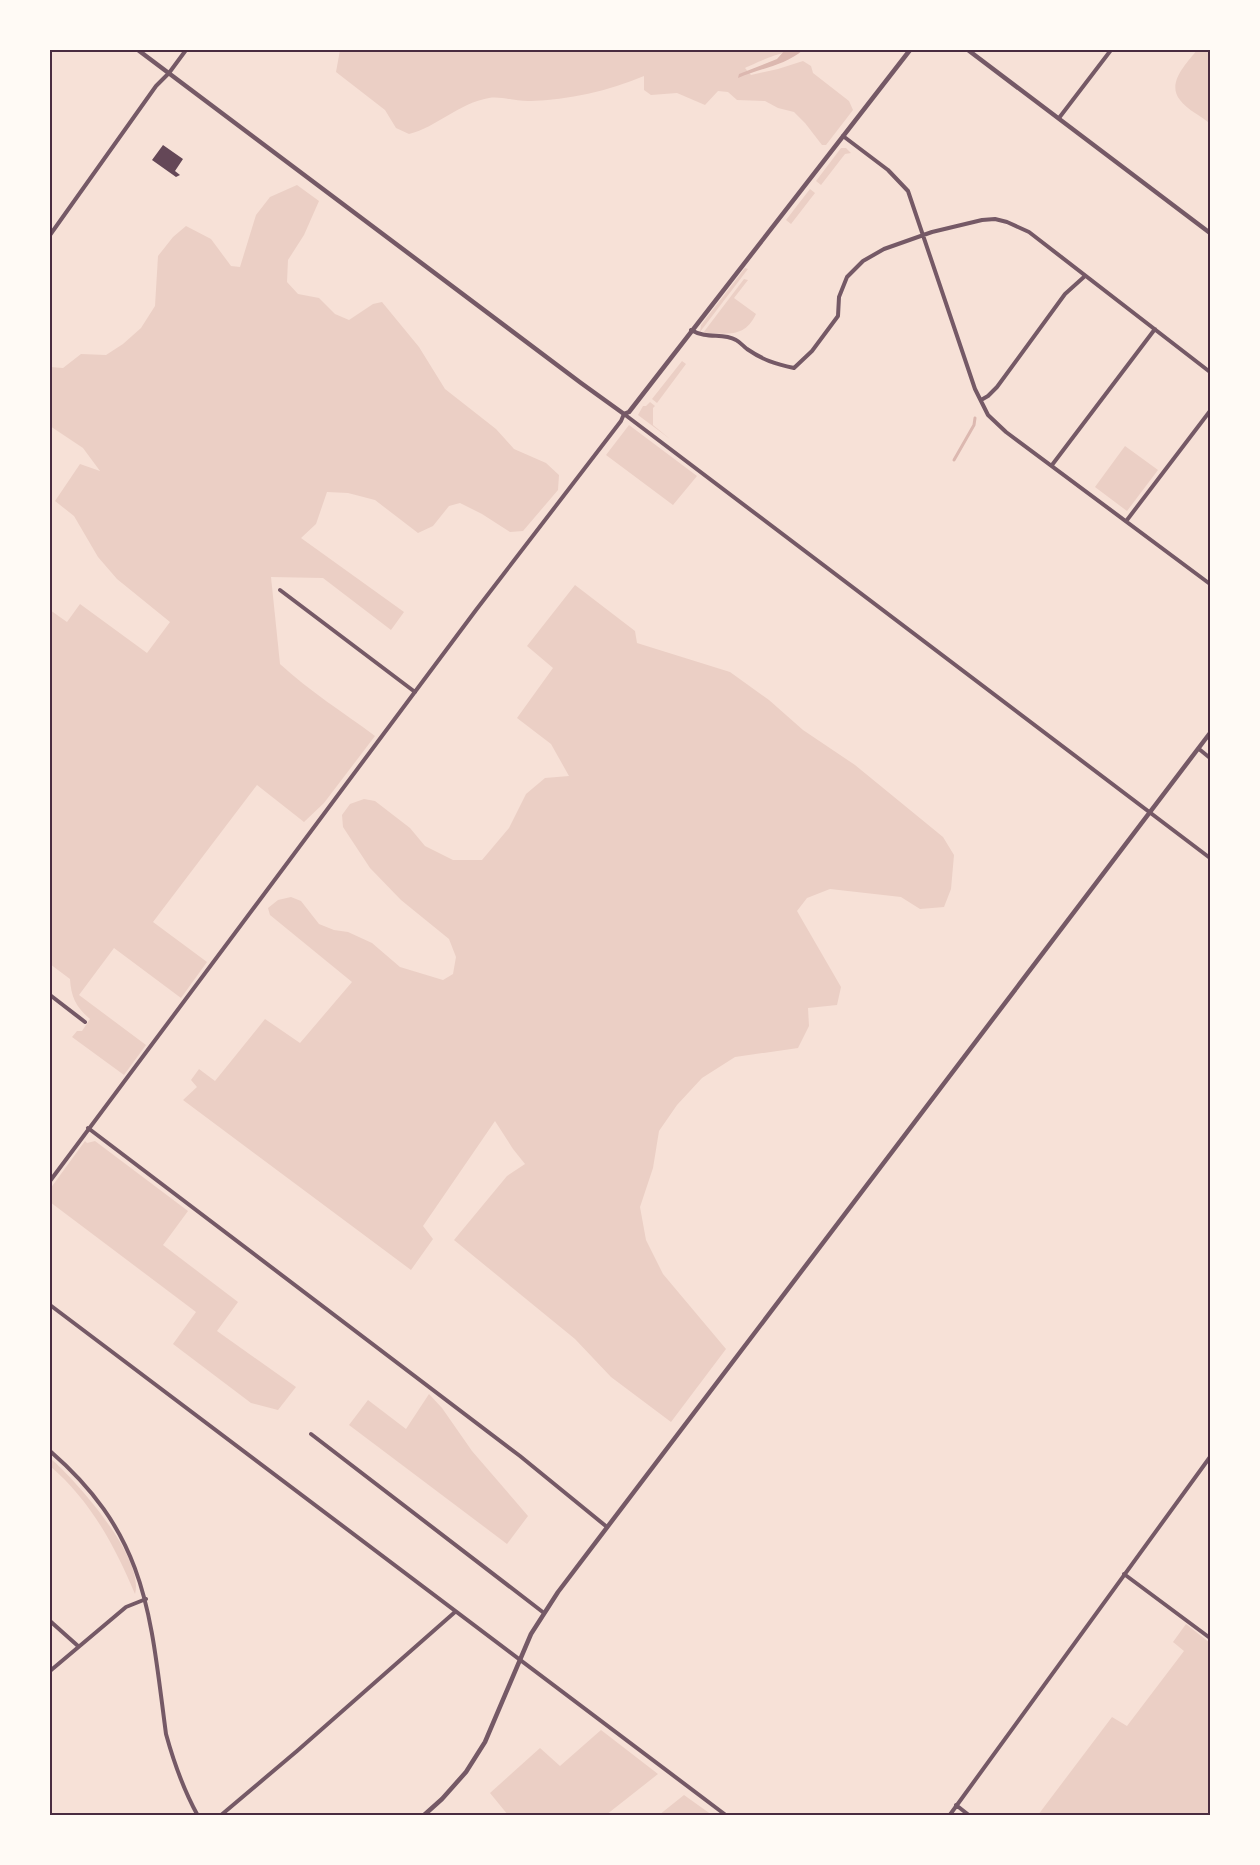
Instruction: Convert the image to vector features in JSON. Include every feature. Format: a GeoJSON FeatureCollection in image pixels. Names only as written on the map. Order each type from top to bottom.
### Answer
{"type":"FeatureCollection","features":[{"type":"Feature","properties":{"kind":"street"},"geometry":{"type":"LineString","coordinates":[[138,50],[624,414],[1210,858]]}},
{"type":"Feature","properties":{"kind":"street"},"geometry":{"type":"LineString","coordinates":[[50,235],[156,86],[186,50]]}},
{"type":"Feature","properties":{"kind":"street"},"geometry":{"type":"LineString","coordinates":[[50,1181],[415,692],[617,427],[624,414],[629,412],[910,50]]}},
{"type":"Feature","properties":{"kind":"street"},"geometry":{"type":"LineString","coordinates":[[968,50],[1210,233]]}},
{"type":"Feature","properties":{"kind":"street"},"geometry":{"type":"LineString","coordinates":[[1059,118],[1111,50]]}},
{"type":"Feature","properties":{"kind":"street"},"geometry":{"type":"LineString","coordinates":[[842,135],[888,170],[908,191],[952,326],[975,389],[988,415],[1006,432],[1210,584]]}},
{"type":"Feature","properties":{"kind":"street"},"geometry":{"type":"LineString","coordinates":[[691,330],[705,336],[736,340],[744,348],[772,364],[794,368],[812,351],[838,316],[839,297],[847,277],[863,261],[884,249],[924,235],[982,220],[995,219],[1029,232],[1210,372]]}},
{"type":"Feature","properties":{"kind":"street"},"geometry":{"type":"LineString","coordinates":[[981,400],[997,387],[1065,294],[1085,276]]}},
{"type":"Feature","properties":{"kind":"street"},"geometry":{"type":"LineString","coordinates":[[1052,465],[1155,329]]}},
{"type":"Feature","properties":{"kind":"street"},"geometry":{"type":"LineString","coordinates":[[1127,520],[1210,411]]}},
{"type":"Feature","properties":{"kind":"street"},"geometry":{"type":"LineString","coordinates":[[280,590],[415,692]]}},
{"type":"Feature","properties":{"kind":"street"},"geometry":{"type":"LineString","coordinates":[[423,1815],[442,1799],[466,1772],[485,1742],[519,1659],[544,1613],[1210,733]]}},
{"type":"Feature","properties":{"kind":"street"},"geometry":{"type":"LineString","coordinates":[[1199,749],[1210,758]]}},
{"type":"Feature","properties":{"kind":"street"},"geometry":{"type":"LineString","coordinates":[[50,995],[85,1022]]}},
{"type":"Feature","properties":{"kind":"street"},"geometry":{"type":"LineString","coordinates":[[88,1128],[520,1456],[607,1527]]}},
{"type":"Feature","properties":{"kind":"street"},"geometry":{"type":"LineString","coordinates":[[50,1305],[727,1815]]}},
{"type":"Feature","properties":{"kind":"street"},"geometry":{"type":"LineString","coordinates":[[311,1434],[544,1613]]}},
{"type":"Feature","properties":{"kind":"street"},"geometry":{"type":"LineString","coordinates":[[50,1451],[84,1483],[107,1511],[127,1545],[146,1599],[166,1734],[178,1775],[198,1815]]}},
{"type":"Feature","properties":{"kind":"street"},"geometry":{"type":"LineString","coordinates":[[949,1815],[1210,1457]]}},
{"type":"Feature","properties":{"kind":"street"},"geometry":{"type":"LineString","coordinates":[[1124,1574],[1210,1638]]}},
{"type":"Feature","properties":{"kind":"street"},"geometry":{"type":"LineString","coordinates":[[50,1671],[126,1606],[146,1599]]}},
{"type":"Feature","properties":{"kind":"street"},"geometry":{"type":"LineString","coordinates":[[220,1815],[297,1751],[455,1612]]}},
{"type":"Feature","properties":{"kind":"street"},"geometry":{"type":"LineString","coordinates":[[50,1620],[78,1646]]}},
{"type":"Feature","properties":{"kind":"street"},"geometry":{"type":"LineString","coordinates":[[956,1805],[970,1815]]}},
{"type":"Feature","properties":{"kind":"shaded area"},"geometry":{"type":"Polygon","coordinates":[[[340,50],[785,50],[784,53],[745,68],[751,75],[803,61],[811,66],[813,73],[849,101],[853,110],[826,145],[822,145],[794,112],[778,108],[765,101],[737,100],[728,92],[718,91],[705,105],[677,93],[651,95],[644,90],[644,76],[574,97],[526,101],[489,98],[468,105],[409,134],[396,128],[385,110],[336,72],[340,50]]]}},
{"type":"Feature","properties":{"kind":"shaded area"},"geometry":{"type":"Polygon","coordinates":[[[785,50],[803,50],[780,63],[738,78],[739,74],[777,59],[785,50]]]}},
{"type":"Feature","properties":{"kind":"shaded area"},"geometry":{"type":"Polygon","coordinates":[[[1197,50],[1210,50],[1210,124],[1187,107],[1176,94],[1177,80],[1197,50]]]}},
{"type":"Feature","properties":{"kind":"shaded area"},"geometry":{"type":"Polygon","coordinates":[[[841,148],[846,148],[851,153],[845,154],[821,185],[816,181],[841,148]]]}},
{"type":"Feature","properties":{"kind":"shaded area"},"geometry":{"type":"Polygon","coordinates":[[[297,185],[319,201],[304,235],[288,260],[287,282],[298,294],[319,298],[335,314],[349,320],[373,304],[382,302],[419,347],[445,389],[496,429],[514,449],[546,463],[559,475],[558,490],[523,531],[510,532],[460,503],[449,506],[433,526],[418,533],[375,500],[348,493],[327,492],[316,524],[301,538],[404,612],[391,630],[323,578],[271,577],[280,664],[375,736],[324,803],[304,822],[257,785],[153,922],[207,962],[181,998],[114,948],[79,995],[146,1045],[124,1075],[72,1037],[77,1031],[82,1031],[90,1019],[75,1001],[70,979],[50,964],[50,610],[67,622],[80,604],[147,653],[170,622],[117,579],[98,557],[74,516],[55,501],[80,464],[100,471],[83,448],[50,426],[50,367],[63,368],[81,354],[106,355],[141,328],[155,306],[158,256],[173,237],[186,226],[211,239],[231,266],[240,267],[256,215],[270,197],[297,185]]]}},
{"type":"Feature","properties":{"kind":"shaded area"},"geometry":{"type":"Polygon","coordinates":[[[810,189],[815,193],[791,224],[786,220],[810,189]]]}},
{"type":"Feature","properties":{"kind":"shaded area"},"geometry":{"type":"Polygon","coordinates":[[[745,268],[748,269],[700,332],[701,325],[745,268]]]}},
{"type":"Feature","properties":{"kind":"shaded area"},"geometry":{"type":"Polygon","coordinates":[[[744,279],[748,280],[734,298],[756,314],[751,322],[746,328],[734,333],[703,333],[744,279]]]}},
{"type":"Feature","properties":{"kind":"shaded area"},"geometry":{"type":"Polygon","coordinates":[[[682,361],[686,364],[657,403],[652,399],[682,361]]]}},
{"type":"Feature","properties":{"kind":"shaded area"},"geometry":{"type":"Polygon","coordinates":[[[650,402],[655,406],[653,425],[670,439],[638,415],[643,406],[650,402]]]}},
{"type":"Feature","properties":{"kind":"shaded area"},"geometry":{"type":"Polygon","coordinates":[[[629,425],[697,476],[673,505],[606,455],[629,425]]]}},
{"type":"Feature","properties":{"kind":"shaded area"},"geometry":{"type":"Polygon","coordinates":[[[1125,446],[1158,470],[1127,511],[1095,487],[1125,446]]]}},
{"type":"Feature","properties":{"kind":"shaded area"},"geometry":{"type":"Polygon","coordinates":[[[575,585],[635,631],[637,643],[730,672],[769,700],[803,730],[855,765],[943,837],[954,855],[951,889],[944,907],[920,909],[901,897],[830,889],[807,898],[797,911],[841,987],[837,1005],[808,1008],[809,1026],[798,1048],[735,1057],[702,1078],[677,1105],[659,1131],[653,1168],[640,1207],[646,1240],[663,1274],[726,1349],[671,1422],[611,1377],[575,1339],[454,1240],[507,1176],[525,1164],[495,1121],[423,1226],[433,1239],[411,1270],[183,1100],[197,1087],[191,1080],[199,1069],[215,1081],[265,1019],[300,1043],[352,982],[270,915],[268,908],[278,900],[291,897],[301,901],[319,924],[348,932],[372,943],[400,967],[443,980],[453,974],[456,957],[449,939],[401,900],[370,868],[343,827],[342,815],[350,804],[364,799],[375,801],[410,828],[425,846],[453,860],[482,860],[509,828],[526,794],[545,778],[569,776],[551,744],[517,718],[553,668],[527,646],[575,585]]]}},
{"type":"Feature","properties":{"kind":"shaded area"},"geometry":{"type":"Polygon","coordinates":[[[85,1141],[87,1143],[95,1141],[188,1211],[163,1245],[238,1302],[217,1331],[296,1387],[278,1410],[251,1403],[173,1344],[196,1312],[50,1202],[50,1189],[85,1141]]]}},
{"type":"Feature","properties":{"kind":"shaded area"},"geometry":{"type":"Polygon","coordinates":[[[429,1394],[442,1408],[472,1451],[528,1516],[507,1544],[349,1425],[368,1400],[406,1429],[429,1394]]]}},
{"type":"Feature","properties":{"kind":"shaded area"},"geometry":{"type":"Polygon","coordinates":[[[50,1458],[91,1501],[119,1541],[130,1561],[135,1579],[135,1594],[100,1525],[77,1494],[50,1466],[50,1458]]]}},
{"type":"Feature","properties":{"kind":"shaded area"},"geometry":{"type":"Polygon","coordinates":[[[1186,1624],[1210,1643],[1210,1815],[1038,1815],[1112,1717],[1127,1726],[1184,1651],[1173,1642],[1186,1624]]]}},
{"type":"Feature","properties":{"kind":"shaded area"},"geometry":{"type":"Polygon","coordinates":[[[601,1730],[658,1774],[606,1815],[508,1815],[490,1793],[540,1748],[560,1766],[601,1730]]]}},
{"type":"Feature","properties":{"kind":"shaded area"},"geometry":{"type":"Polygon","coordinates":[[[684,1795],[712,1815],[659,1815],[684,1795]]]}},
{"type":"Feature","properties":{"kind":"building"},"geometry":{"type":"Polygon","coordinates":[[[163,145],[183,159],[175,171],[180,175],[176,177],[152,160],[163,145]]]}},
{"type":"Feature","properties":{"kind":"waterway"},"geometry":{"type":"LineString","coordinates":[[954,460],[974,425],[975,418]]}}]}
